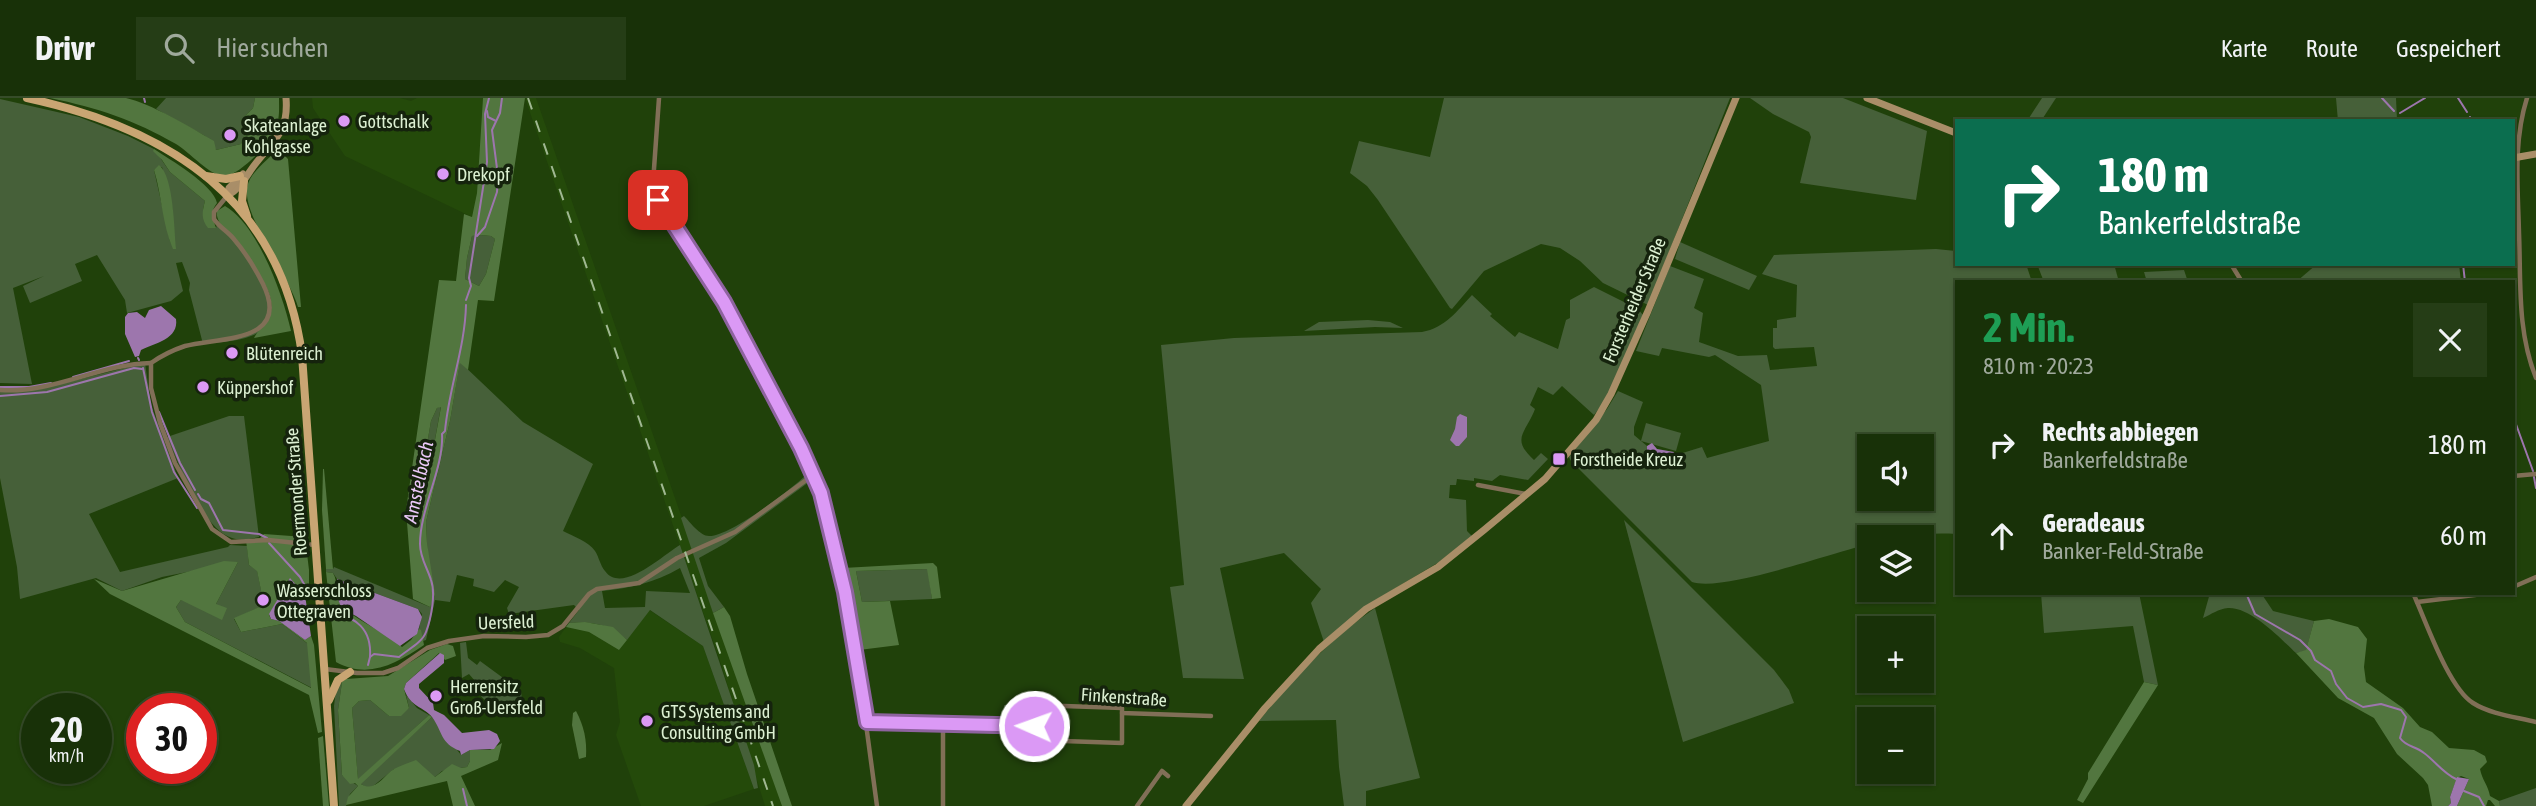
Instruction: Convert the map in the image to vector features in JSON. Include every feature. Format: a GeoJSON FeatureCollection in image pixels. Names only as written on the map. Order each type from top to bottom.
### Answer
{"type":"FeatureCollection","features":[{"type":"Feature","properties":{"kind":"main road","name":"Roermonder Straße"},"geometry":{"type":"LineString","coordinates":[[27,98],[85,112],[129,128],[175,153],[227,195],[247,219],[283,279],[300,341],[310,444],[334,806]]}},
{"type":"Feature","properties":{"kind":"main road"},"geometry":{"type":"LineString","coordinates":[[206,176],[242,178],[242,201],[247,219]]}},
{"type":"Feature","properties":{"kind":"main road"},"geometry":{"type":"LineString","coordinates":[[327,706],[338,680],[350,672]]}},
{"type":"Feature","properties":{"kind":"street"},"geometry":{"type":"LineString","coordinates":[[0,390],[40,389],[135,364],[151,363],[186,346],[253,334],[262,327],[269,313],[266,292],[231,235],[214,219],[214,212],[227,195],[234,192],[242,178],[281,133],[286,113],[286,98]]}},
{"type":"Feature","properties":{"kind":"street"},"geometry":{"type":"LineString","coordinates":[[659,98],[653,183],[658,200],[724,302],[821,493],[839,563],[859,672],[877,806]]}},
{"type":"Feature","properties":{"kind":"street","name":"Forsterheider Straße"},"geometry":{"type":"LineString","coordinates":[[1186,806],[1319,649],[1366,609],[1438,567],[1527,494],[1564,457],[1604,408],[1648,311],[1736,98]]}},
{"type":"Feature","properties":{"kind":"street"},"geometry":{"type":"LineString","coordinates":[[1867,98],[1955,133]]}},
{"type":"Feature","properties":{"kind":"street"},"geometry":{"type":"LineString","coordinates":[[2527,98],[2515,158],[2524,337],[2536,378]]}},
{"type":"Feature","properties":{"kind":"street"},"geometry":{"type":"LineString","coordinates":[[2515,158],[2536,154]]}},
{"type":"Feature","properties":{"kind":"street"},"geometry":{"type":"LineString","coordinates":[[151,363],[151,388],[163,432],[175,463],[212,528],[231,542],[268,540],[315,545]]}},
{"type":"Feature","properties":{"kind":"street"},"geometry":{"type":"LineString","coordinates":[[2515,477],[2534,474]]}},
{"type":"Feature","properties":{"kind":"street","name":"Uersfeld"},"geometry":{"type":"LineString","coordinates":[[324,669],[371,674],[393,670],[427,648],[457,639],[548,635],[562,625],[589,594],[597,589],[639,583],[688,552],[736,532],[813,475]]}},
{"type":"Feature","properties":{"kind":"street"},"geometry":{"type":"LineString","coordinates":[[1479,485],[1527,494]]}},
{"type":"Feature","properties":{"kind":"street"},"geometry":{"type":"LineString","coordinates":[[2515,586],[2535,578],[2536,585]]}},
{"type":"Feature","properties":{"kind":"street"},"geometry":{"type":"LineString","coordinates":[[2414,595],[2453,680],[2470,701],[2489,710],[2536,722]]}},
{"type":"Feature","properties":{"kind":"street"},"geometry":{"type":"LineString","coordinates":[[2417,602],[2473,595]]}},
{"type":"Feature","properties":{"kind":"street","name":"Finkenstraße"},"geometry":{"type":"LineString","coordinates":[[1022,704],[1122,708],[1122,713],[1211,716]]}},
{"type":"Feature","properties":{"kind":"street"},"geometry":{"type":"LineString","coordinates":[[1035,705],[1034,740],[1122,743],[1122,713]]}},
{"type":"Feature","properties":{"kind":"street"},"geometry":{"type":"LineString","coordinates":[[867,722],[1034,726]]}},
{"type":"Feature","properties":{"kind":"street"},"geometry":{"type":"LineString","coordinates":[[943,725],[943,806]]}},
{"type":"Feature","properties":{"kind":"street"},"geometry":{"type":"LineString","coordinates":[[1136,806],[1162,772],[1168,776]]}},
{"type":"Feature","properties":{"kind":"shaded area"},"geometry":{"type":"Polygon","coordinates":[[[50,98],[126,98],[136,101],[171,116],[214,141],[216,150],[241,144],[246,132],[241,120],[253,108],[255,98],[279,98],[279,114],[272,136],[261,150],[238,170],[225,176],[206,168],[176,144],[145,128],[100,111],[50,98]]]}},
{"type":"Feature","properties":{"kind":"shaded area"},"geometry":{"type":"Polygon","coordinates":[[[166,98],[255,98],[253,108],[241,120],[246,132],[241,144],[216,150],[205,136],[156,109],[166,98]]]}},
{"type":"Feature","properties":{"kind":"shaded area"},"geometry":{"type":"Polygon","coordinates":[[[312,98],[400,98],[411,101],[417,98],[483,98],[477,193],[472,217],[345,156],[313,108],[312,98]]]}},
{"type":"Feature","properties":{"kind":"shaded area"},"geometry":{"type":"Polygon","coordinates":[[[483,98],[525,98],[494,301],[478,300],[468,370],[460,363],[450,421],[426,522],[435,594],[430,607],[413,599],[406,510],[439,280],[456,281],[464,214],[472,217],[477,193],[483,98]],[[481,235],[472,236],[465,279],[479,286],[486,274],[495,239],[481,235]],[[441,407],[437,408],[431,421],[423,468],[425,474],[430,467],[441,407]]]}},
{"type":"Feature","properties":{"kind":"shaded area"},"geometry":{"type":"Polygon","coordinates":[[[525,98],[536,98],[782,806],[765,806],[720,661],[525,98]]]}},
{"type":"Feature","properties":{"kind":"shaded area"},"geometry":{"type":"Polygon","coordinates":[[[1444,98],[1730,98],[1648,305],[1603,283],[1580,261],[1560,248],[1541,244],[1484,271],[1452,309],[1450,308],[1378,200],[1367,186],[1350,173],[1359,141],[1430,157],[1444,98]]]}},
{"type":"Feature","properties":{"kind":"shaded area"},"geometry":{"type":"Polygon","coordinates":[[[1750,98],[1843,98],[1927,131],[1916,200],[1800,183],[1811,137],[1809,132],[1773,114],[1750,98]]]}},
{"type":"Feature","properties":{"kind":"shaded area"},"geometry":{"type":"Polygon","coordinates":[[[2042,98],[2056,98],[2042,119],[2028,119],[2042,98]]]}},
{"type":"Feature","properties":{"kind":"shaded area"},"geometry":{"type":"Polygon","coordinates":[[[2336,98],[2396,98],[2397,119],[2338,119],[2336,98]]]}},
{"type":"Feature","properties":{"kind":"shaded area"},"geometry":{"type":"Polygon","coordinates":[[[0,99],[79,117],[154,149],[170,172],[205,201],[203,209],[216,228],[218,221],[251,261],[269,297],[271,313],[265,327],[251,336],[203,344],[189,290],[190,283],[182,262],[176,263],[183,291],[171,301],[127,313],[125,300],[97,255],[75,264],[82,281],[30,303],[23,286],[44,276],[13,288],[32,384],[0,383],[0,99]],[[162,167],[154,170],[170,241],[175,249],[172,206],[162,167]]]}},
{"type":"Feature","properties":{"kind":"shaded area"},"geometry":{"type":"Polygon","coordinates":[[[154,149],[208,188],[217,203],[212,216],[216,228],[208,228],[204,222],[205,201],[170,172],[154,149]]]}},
{"type":"Feature","properties":{"kind":"shaded area"},"geometry":{"type":"Polygon","coordinates":[[[278,149],[288,159],[301,307],[298,307],[259,230],[248,200],[248,182],[278,149]]]}},
{"type":"Feature","properties":{"kind":"shaded area"},"geometry":{"type":"Polygon","coordinates":[[[159,165],[168,181],[176,249],[173,249],[167,230],[154,170],[159,165]]]}},
{"type":"Feature","properties":{"kind":"shaded area"},"geometry":{"type":"Polygon","coordinates":[[[225,206],[237,215],[258,244],[282,299],[291,331],[254,338],[270,315],[270,297],[255,269],[218,220],[217,211],[225,206]]]}},
{"type":"Feature","properties":{"kind":"shaded area"},"geometry":{"type":"Polygon","coordinates":[[[481,235],[495,239],[486,274],[479,286],[465,279],[472,236],[481,235]]]}},
{"type":"Feature","properties":{"kind":"shaded area"},"geometry":{"type":"Polygon","coordinates":[[[1680,242],[1757,276],[1749,290],[1675,259],[1680,242]]]}},
{"type":"Feature","properties":{"kind":"shaded area"},"geometry":{"type":"Polygon","coordinates":[[[1936,249],[1955,251],[1955,266],[2027,266],[2031,280],[1955,280],[1955,534],[1934,534],[1934,525],[1857,525],[1857,547],[1752,577],[1707,584],[1692,582],[1569,457],[1618,391],[1643,402],[1634,427],[1634,435],[1647,446],[1647,453],[1662,464],[1669,462],[1676,455],[1702,447],[1707,458],[1769,441],[1761,385],[1715,355],[1709,357],[1662,348],[1659,356],[1636,351],[1670,266],[1704,279],[1694,308],[1703,313],[1699,342],[1738,356],[1767,355],[1770,370],[1817,366],[1814,347],[1773,347],[1773,328],[1777,328],[1777,320],[1796,317],[1797,285],[1762,274],[1774,255],[1936,249]]]}},
{"type":"Feature","properties":{"kind":"shaded area"},"geometry":{"type":"Polygon","coordinates":[[[2038,266],[2115,266],[2118,280],[2043,280],[2038,266]]]}},
{"type":"Feature","properties":{"kind":"shaded area"},"geometry":{"type":"Polygon","coordinates":[[[2315,266],[2459,266],[2461,280],[2298,280],[2315,266]]]}},
{"type":"Feature","properties":{"kind":"shaded area"},"geometry":{"type":"Polygon","coordinates":[[[2184,270],[2187,280],[2146,280],[2144,272],[2184,270]]]}},
{"type":"Feature","properties":{"kind":"shaded area"},"geometry":{"type":"Polygon","coordinates":[[[1594,287],[1638,309],[1643,315],[1605,401],[1594,415],[1562,386],[1553,395],[1538,387],[1530,405],[1535,409],[1521,441],[1534,460],[1541,453],[1548,459],[1528,480],[1500,475],[1492,481],[1457,479],[1456,485],[1450,485],[1449,498],[1466,500],[1467,531],[1472,536],[1439,562],[1364,607],[1324,642],[1311,603],[1321,589],[1284,553],[1220,568],[1244,679],[1183,678],[1170,587],[1184,585],[1161,345],[1234,338],[1422,332],[1444,323],[1472,295],[1492,314],[1490,316],[1515,337],[1519,332],[1558,349],[1566,320],[1570,318],[1570,300],[1594,287]]]}},
{"type":"Feature","properties":{"kind":"shaded area"},"geometry":{"type":"Polygon","coordinates":[[[161,306],[176,319],[174,331],[165,339],[141,350],[139,356],[135,357],[125,334],[125,317],[128,313],[137,312],[145,318],[149,310],[161,306]]]}},
{"type":"Feature","properties":{"kind":"shaded area"},"geometry":{"type":"Polygon","coordinates":[[[1319,322],[1390,322],[1403,328],[1304,331],[1319,322]]]}},
{"type":"Feature","properties":{"kind":"shaded area"},"geometry":{"type":"Polygon","coordinates":[[[460,362],[523,422],[593,464],[563,531],[592,548],[603,569],[612,577],[632,576],[680,545],[754,765],[758,788],[754,789],[703,646],[650,610],[627,640],[600,625],[569,623],[579,610],[574,605],[509,614],[507,608],[519,587],[505,580],[494,592],[473,586],[474,579],[457,575],[450,602],[435,600],[426,640],[423,641],[419,629],[422,614],[418,609],[337,579],[333,573],[326,572],[326,569],[334,567],[430,607],[426,522],[450,421],[460,362]],[[680,568],[642,584],[602,591],[605,608],[645,607],[646,591],[690,593],[680,568]]]}},
{"type":"Feature","properties":{"kind":"shaded area"},"geometry":{"type":"Polygon","coordinates":[[[145,363],[151,405],[178,478],[89,514],[120,572],[230,545],[247,546],[249,565],[257,570],[264,605],[234,619],[241,632],[282,624],[308,644],[312,688],[185,622],[176,607],[181,600],[216,604],[238,562],[162,577],[122,591],[96,578],[20,599],[17,567],[0,478],[0,391],[40,389],[145,363]]]}},
{"type":"Feature","properties":{"kind":"shaded area"},"geometry":{"type":"Polygon","coordinates":[[[441,406],[430,467],[424,475],[431,421],[437,408],[441,406]]]}},
{"type":"Feature","properties":{"kind":"shaded area"},"geometry":{"type":"Polygon","coordinates":[[[1460,414],[1467,417],[1467,437],[1456,446],[1450,440],[1460,414]]]}},
{"type":"Feature","properties":{"kind":"shaded area"},"geometry":{"type":"Polygon","coordinates":[[[229,416],[244,416],[259,537],[242,540],[221,532],[201,509],[167,437],[229,416]]]}},
{"type":"Feature","properties":{"kind":"shaded area"},"geometry":{"type":"Polygon","coordinates":[[[1646,423],[1681,433],[1676,451],[1641,441],[1646,423]]]}},
{"type":"Feature","properties":{"kind":"shaded area"},"geometry":{"type":"Polygon","coordinates":[[[1652,443],[1657,449],[1674,452],[1675,458],[1662,464],[1651,458],[1647,453],[1647,446],[1652,443]]]}},
{"type":"Feature","properties":{"kind":"shaded area"},"geometry":{"type":"Polygon","coordinates":[[[323,469],[333,569],[326,569],[322,510],[323,469]]]}},
{"type":"Feature","properties":{"kind":"shaded area"},"geometry":{"type":"Polygon","coordinates":[[[809,472],[813,479],[726,543],[699,558],[708,586],[724,607],[713,613],[681,518],[684,516],[706,535],[718,534],[761,510],[809,472]]]}},
{"type":"Feature","properties":{"kind":"shaded area"},"geometry":{"type":"Polygon","coordinates":[[[1624,520],[1774,670],[1789,690],[1794,703],[1683,742],[1624,520]]]}},
{"type":"Feature","properties":{"kind":"shaded area"},"geometry":{"type":"Polygon","coordinates":[[[264,534],[305,537],[309,593],[305,595],[290,579],[269,615],[271,619],[279,621],[305,640],[311,636],[322,732],[318,733],[309,695],[110,594],[94,579],[122,591],[224,561],[238,562],[216,604],[227,608],[222,620],[181,600],[176,607],[185,622],[311,688],[307,643],[282,624],[241,632],[234,618],[264,605],[257,571],[249,565],[246,540],[260,538],[264,534]]]}},
{"type":"Feature","properties":{"kind":"shaded area"},"geometry":{"type":"Polygon","coordinates":[[[933,563],[937,567],[941,598],[932,599],[927,569],[856,571],[862,602],[890,601],[899,645],[859,650],[843,568],[933,563]]]}},
{"type":"Feature","properties":{"kind":"shaded area"},"geometry":{"type":"Polygon","coordinates":[[[928,569],[932,599],[862,602],[856,571],[928,569]]]}},
{"type":"Feature","properties":{"kind":"shaded area"},"geometry":{"type":"Polygon","coordinates":[[[326,572],[333,573],[339,601],[345,609],[402,647],[419,629],[424,645],[404,658],[382,667],[360,669],[336,662],[326,572]]]}},
{"type":"Feature","properties":{"kind":"shaded area"},"geometry":{"type":"Polygon","coordinates":[[[290,578],[305,595],[311,636],[305,640],[279,621],[271,619],[269,614],[290,578]]]}},
{"type":"Feature","properties":{"kind":"shaded area"},"geometry":{"type":"Polygon","coordinates":[[[337,579],[418,609],[422,617],[417,634],[400,646],[342,609],[337,597],[337,579]]]}},
{"type":"Feature","properties":{"kind":"shaded area"},"geometry":{"type":"Polygon","coordinates":[[[2041,595],[2139,595],[2158,685],[2144,682],[2133,626],[2044,633],[2041,595]]]}},
{"type":"Feature","properties":{"kind":"shaded area"},"geometry":{"type":"Polygon","coordinates":[[[2209,595],[2262,595],[2273,611],[2314,621],[2306,651],[2296,653],[2265,624],[2246,612],[2228,608],[2203,618],[2209,595]]]}},
{"type":"Feature","properties":{"kind":"shaded area"},"geometry":{"type":"Polygon","coordinates":[[[724,607],[730,616],[792,806],[782,806],[713,613],[724,607]]]}},
{"type":"Feature","properties":{"kind":"shaded area"},"geometry":{"type":"Polygon","coordinates":[[[1375,608],[1420,778],[1366,791],[1366,806],[1344,806],[1336,720],[1259,721],[1313,660],[1375,608]]]}},
{"type":"Feature","properties":{"kind":"shaded area"},"geometry":{"type":"Polygon","coordinates":[[[649,610],[703,646],[754,789],[704,806],[641,806],[616,735],[620,722],[614,668],[580,648],[560,642],[559,637],[566,627],[589,632],[619,650],[649,610]]]}},
{"type":"Feature","properties":{"kind":"shaded area"},"geometry":{"type":"Polygon","coordinates":[[[2329,619],[2358,627],[2367,639],[2364,667],[2366,682],[2403,708],[2420,727],[2432,732],[2449,748],[2474,750],[2485,756],[2487,762],[2480,769],[2481,773],[2490,796],[2499,801],[2500,806],[2495,806],[2488,800],[2486,806],[2457,806],[2469,779],[2461,776],[2457,778],[2450,797],[2451,803],[2448,806],[2432,806],[2428,785],[2397,754],[2374,718],[2338,698],[2296,653],[2306,650],[2314,621],[2329,619]]]}},
{"type":"Feature","properties":{"kind":"shaded area"},"geometry":{"type":"Polygon","coordinates":[[[585,622],[613,627],[627,640],[619,650],[589,632],[566,627],[569,623],[585,622]]]}},
{"type":"Feature","properties":{"kind":"shaded area"},"geometry":{"type":"Polygon","coordinates":[[[466,642],[468,658],[477,665],[480,661],[521,691],[523,710],[495,711],[477,692],[481,688],[469,674],[462,678],[460,643],[466,642]]]}},
{"type":"Feature","properties":{"kind":"shaded area"},"geometry":{"type":"Polygon","coordinates":[[[447,644],[453,646],[456,656],[445,660],[439,653],[406,683],[404,689],[409,708],[401,716],[389,716],[370,700],[359,701],[352,708],[358,779],[429,715],[432,717],[361,784],[375,785],[394,769],[416,760],[435,777],[452,764],[461,768],[467,767],[470,750],[490,750],[502,743],[498,760],[461,776],[475,806],[453,806],[447,781],[346,805],[348,797],[358,786],[355,783],[350,784],[342,775],[338,710],[342,682],[346,679],[388,676],[430,650],[447,644]]]}},
{"type":"Feature","properties":{"kind":"shaded area"},"geometry":{"type":"Polygon","coordinates":[[[440,653],[444,655],[444,663],[419,684],[419,688],[433,703],[434,710],[444,715],[462,733],[489,730],[497,734],[500,741],[494,749],[470,750],[461,755],[460,751],[445,741],[432,717],[407,695],[404,689],[406,683],[440,653]]]}},
{"type":"Feature","properties":{"kind":"shaded area"},"geometry":{"type":"Polygon","coordinates":[[[342,682],[338,710],[342,775],[358,786],[350,794],[346,806],[339,806],[334,706],[336,689],[342,682]]]}},
{"type":"Feature","properties":{"kind":"shaded area"},"geometry":{"type":"Polygon","coordinates":[[[2144,682],[2158,685],[2083,803],[2077,800],[2088,779],[2088,773],[2144,682]]]}},
{"type":"Feature","properties":{"kind":"shaded area"},"geometry":{"type":"Polygon","coordinates":[[[406,695],[417,708],[429,715],[358,780],[352,708],[359,701],[370,700],[389,716],[409,708],[406,695]]]}},
{"type":"Feature","properties":{"kind":"shaded area"},"geometry":{"type":"Polygon","coordinates":[[[1004,705],[1027,705],[1026,721],[1003,720],[1004,705]]]}},
{"type":"Feature","properties":{"kind":"shaded area"},"geometry":{"type":"Polygon","coordinates":[[[576,711],[586,745],[586,757],[579,759],[572,725],[573,713],[576,711]]]}},
{"type":"Feature","properties":{"kind":"shaded area"},"geometry":{"type":"Polygon","coordinates":[[[432,717],[461,755],[470,750],[467,767],[442,771],[435,777],[394,769],[372,787],[365,787],[360,783],[432,717]]]}},
{"type":"Feature","properties":{"kind":"shaded area"},"geometry":{"type":"Polygon","coordinates":[[[323,736],[329,806],[323,806],[318,738],[323,736]]]}},
{"type":"Feature","properties":{"kind":"shaded area"},"geometry":{"type":"Polygon","coordinates":[[[2457,777],[2469,779],[2457,806],[2448,806],[2451,803],[2450,797],[2457,777]]]}},
{"type":"Feature","properties":{"kind":"shaded area"},"geometry":{"type":"Polygon","coordinates":[[[2536,788],[2536,806],[2500,806],[2499,801],[2536,788]]]}},
{"type":"Feature","properties":{"kind":"waterway"},"geometry":{"type":"LineString","coordinates":[[144,98],[145,102]]}},
{"type":"Feature","properties":{"kind":"waterway","name":"Amstelbach"},"geometry":{"type":"LineString","coordinates":[[466,300],[471,286],[469,278],[487,162],[485,114],[489,98]]}},
{"type":"Feature","properties":{"kind":"waterway"},"geometry":{"type":"LineString","coordinates":[[477,236],[485,227],[497,192],[498,176],[492,130],[500,113],[502,98]]}},
{"type":"Feature","properties":{"kind":"waterway"},"geometry":{"type":"LineString","coordinates":[[2382,98],[2394,111]]}},
{"type":"Feature","properties":{"kind":"waterway"},"geometry":{"type":"LineString","coordinates":[[2400,113],[2425,98]]}},
{"type":"Feature","properties":{"kind":"waterway"},"geometry":{"type":"LineString","coordinates":[[2458,98],[2467,112]]}},
{"type":"Feature","properties":{"kind":"waterway"},"geometry":{"type":"LineString","coordinates":[[487,111],[488,117],[496,121]]}},
{"type":"Feature","properties":{"kind":"waterway"},"geometry":{"type":"LineString","coordinates":[[2463,266],[2465,280]]}},
{"type":"Feature","properties":{"kind":"waterway","name":"Amstelbach"},"geometry":{"type":"LineString","coordinates":[[368,665],[374,654],[399,657],[421,640],[430,620],[432,586],[421,554],[421,530],[442,447],[442,434],[445,431],[463,337],[466,305]]}},
{"type":"Feature","properties":{"kind":"waterway"},"geometry":{"type":"LineString","coordinates":[[73,377],[129,361]]}},
{"type":"Feature","properties":{"kind":"waterway"},"geometry":{"type":"LineString","coordinates":[[0,396],[47,392],[134,368],[142,369]]}},
{"type":"Feature","properties":{"kind":"waterway"},"geometry":{"type":"LineString","coordinates":[[143,368],[152,412],[174,472],[197,508]]}},
{"type":"Feature","properties":{"kind":"waterway"},"geometry":{"type":"LineString","coordinates":[[0,387],[29,387],[51,383]]}},
{"type":"Feature","properties":{"kind":"waterway"},"geometry":{"type":"LineString","coordinates":[[159,412],[180,463],[195,490]]}},
{"type":"Feature","properties":{"kind":"waterway"},"geometry":{"type":"LineString","coordinates":[[2515,422],[2533,471]]}},
{"type":"Feature","properties":{"kind":"waterway"},"geometry":{"type":"LineString","coordinates":[[2534,477],[2536,488]]}},
{"type":"Feature","properties":{"kind":"waterway"},"geometry":{"type":"LineString","coordinates":[[198,494],[209,503],[223,530],[259,534],[267,538]]}},
{"type":"Feature","properties":{"kind":"waterway"},"geometry":{"type":"LineString","coordinates":[[269,543],[300,577],[309,593]]}},
{"type":"Feature","properties":{"kind":"waterway"},"geometry":{"type":"LineString","coordinates":[[2247,595],[2255,614],[2300,640],[2311,651],[2315,660],[2331,671],[2336,684],[2347,698],[2363,707],[2381,704],[2401,710],[2406,717],[2400,738],[2456,779]]}},
{"type":"Feature","properties":{"kind":"waterway"},"geometry":{"type":"LineString","coordinates":[[331,609],[361,626],[368,639],[370,657]]}},
{"type":"Feature","properties":{"kind":"waterway","name":"Amstelbach"},"geometry":{"type":"LineString","coordinates":[[463,789],[467,806]]}},
{"type":"Feature","properties":{"kind":"waterway"},"geometry":{"type":"LineString","coordinates":[[2464,791],[2479,797],[2484,806]]}},
{"type":"Feature","properties":{"kind":"railway"},"geometry":{"type":"LineString","coordinates":[[528,98],[773,806]]}},
{"type":"Feature","properties":{"kind":"place","name":"Gottschalk"},"geometry":{"type":"Point","coordinates":[344,121]}},
{"type":"Feature","properties":{"kind":"place","name":"Skateanlage Kohlgasse"},"geometry":{"type":"Point","coordinates":[230,135]}},
{"type":"Feature","properties":{"kind":"place","name":"Drekopf"},"geometry":{"type":"Point","coordinates":[443,174]}},
{"type":"Feature","properties":{"kind":"place","name":"Blütenreich"},"geometry":{"type":"Point","coordinates":[232,353]}},
{"type":"Feature","properties":{"kind":"place","name":"Küppershof"},"geometry":{"type":"Point","coordinates":[203,387]}},
{"type":"Feature","properties":{"kind":"place","name":"Forstheide Kreuz"},"geometry":{"type":"Point","coordinates":[1559,459]}},
{"type":"Feature","properties":{"kind":"place","name":"Wasserschloss Ottegraven"},"geometry":{"type":"Point","coordinates":[263,600]}},
{"type":"Feature","properties":{"kind":"place","name":"Herrensitz Groß-Uersfeld"},"geometry":{"type":"Point","coordinates":[436,696]}},
{"type":"Feature","properties":{"kind":"place","name":"GTS Systems and Consulting GmbH"},"geometry":{"type":"Point","coordinates":[647,721]}},
{"type":"Feature","properties":{"kind":"route"},"geometry":{"type":"LineString","coordinates":[[658,200],[711,278],[801,448],[821,493],[845,592],[867,722],[1034,726]]}}]}
